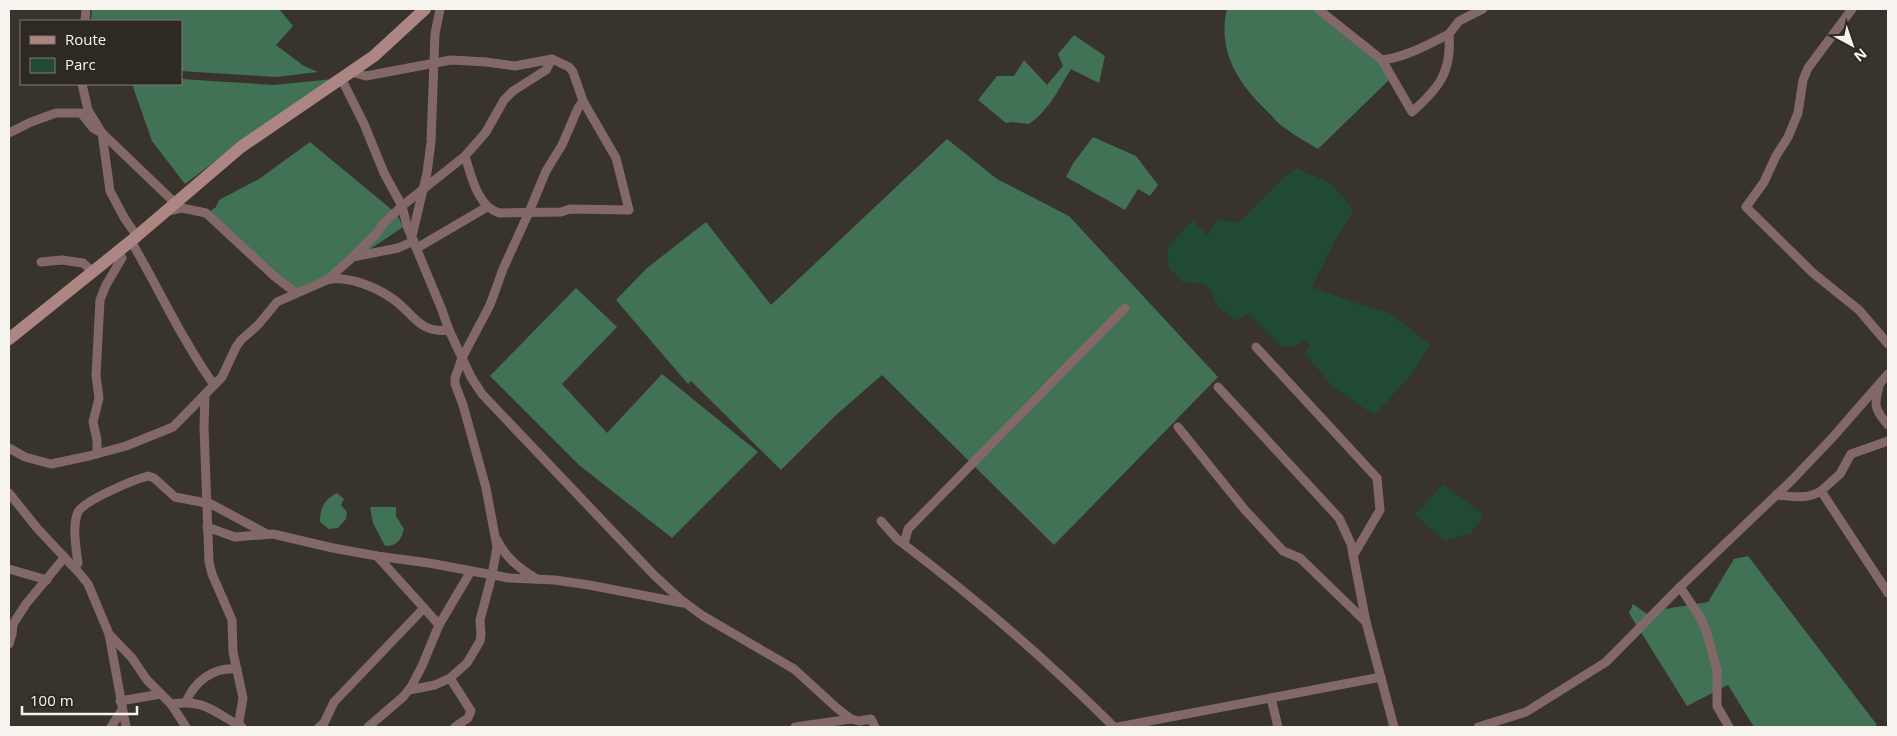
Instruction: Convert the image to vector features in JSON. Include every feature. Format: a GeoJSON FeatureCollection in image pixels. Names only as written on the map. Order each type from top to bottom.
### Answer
{"type":"FeatureCollection","features":[{"type":"Feature","properties":{"kind":"street"},"geometry":{"type":"LineString","coordinates":[[9,339],[134,238],[241,147],[374,56],[425,9]]}},
{"type":"Feature","properties":{"kind":"street"},"geometry":{"type":"LineString","coordinates":[[414,242],[432,142],[435,34],[440,9]]}},
{"type":"Feature","properties":{"kind":"street"},"geometry":{"type":"LineString","coordinates":[[1318,9],[1382,60],[1412,112],[1431,96],[1442,80],[1450,51],[1449,34]]}},
{"type":"Feature","properties":{"kind":"street"},"geometry":{"type":"LineString","coordinates":[[1382,60],[1394,59],[1449,34],[1459,21],[1482,9]]}},
{"type":"Feature","properties":{"kind":"street"},"geometry":{"type":"LineString","coordinates":[[1852,9],[1808,68],[1803,80],[1798,113],[1788,137],[1776,156],[1764,182],[1746,207],[1813,273],[1859,310],[1888,344]]}},
{"type":"Feature","properties":{"kind":"street"},"geometry":{"type":"LineString","coordinates":[[346,75],[373,76],[451,60],[515,66],[552,59],[568,67],[573,72],[583,101],[616,158],[629,210],[570,209],[561,212],[499,213],[487,207],[483,202],[465,156]]}},
{"type":"Feature","properties":{"kind":"street"},"geometry":{"type":"LineString","coordinates":[[327,280],[377,234],[383,224],[402,206],[465,156],[486,132],[504,100],[513,91],[546,70],[552,59]]}},
{"type":"Feature","properties":{"kind":"street"},"geometry":{"type":"LineString","coordinates":[[346,75],[384,173],[402,206],[448,330],[471,377],[482,394],[654,575],[687,604],[713,622],[794,669],[838,709],[852,719],[859,721],[871,719],[875,727]]}},
{"type":"Feature","properties":{"kind":"street"},"geometry":{"type":"LineString","coordinates":[[82,85],[88,110],[102,134],[170,207],[206,213],[296,294]]}},
{"type":"Feature","properties":{"kind":"street"},"geometry":{"type":"LineString","coordinates":[[409,690],[434,685],[450,678],[467,663],[480,641],[482,611],[492,575],[496,554],[496,538],[482,473],[463,405],[455,384],[455,378],[462,358],[490,306],[503,269],[546,171],[562,145],[583,101]]}},
{"type":"Feature","properties":{"kind":"street"},"geometry":{"type":"LineString","coordinates":[[9,133],[56,112],[81,113],[93,128],[102,134],[110,191],[185,341],[214,386]]}},
{"type":"Feature","properties":{"kind":"street"},"geometry":{"type":"LineString","coordinates":[[353,256],[398,248],[487,207]]}},
{"type":"Feature","properties":{"kind":"street"},"geometry":{"type":"LineString","coordinates":[[97,454],[97,440],[93,422],[99,398],[96,375],[100,300],[106,285],[122,258],[117,251]]}},
{"type":"Feature","properties":{"kind":"street"},"geometry":{"type":"LineString","coordinates":[[42,262],[62,260],[83,263],[92,272]]}},
{"type":"Feature","properties":{"kind":"street"},"geometry":{"type":"LineString","coordinates":[[9,448],[25,457],[51,464],[126,446],[173,427],[214,386],[227,368],[232,354],[241,340],[258,326],[277,302],[327,280],[340,278],[353,281],[393,299],[418,323],[435,330],[448,330]]}},
{"type":"Feature","properties":{"kind":"street"},"geometry":{"type":"LineString","coordinates":[[904,544],[908,529],[1126,308]]}},
{"type":"Feature","properties":{"kind":"street"},"geometry":{"type":"LineString","coordinates":[[1256,347],[1377,478],[1380,510],[1354,556]]}},
{"type":"Feature","properties":{"kind":"street"},"geometry":{"type":"LineString","coordinates":[[1478,727],[1526,712],[1606,662],[1833,437],[1888,374]]}},
{"type":"Feature","properties":{"kind":"street"},"geometry":{"type":"LineString","coordinates":[[1880,382],[1875,405],[1888,425]]}},
{"type":"Feature","properties":{"kind":"street"},"geometry":{"type":"LineString","coordinates":[[1218,387],[1338,518],[1351,544],[1366,622],[1394,727]]}},
{"type":"Feature","properties":{"kind":"street"},"geometry":{"type":"LineString","coordinates":[[171,704],[186,702],[202,704],[240,727],[243,698],[233,652],[231,614],[212,574],[209,562],[204,427],[205,396]]}},
{"type":"Feature","properties":{"kind":"street"},"geometry":{"type":"LineString","coordinates":[[1178,427],[1245,510],[1283,552],[1300,558],[1366,622]]}},
{"type":"Feature","properties":{"kind":"street"},"geometry":{"type":"LineString","coordinates":[[1776,495],[1812,496],[1821,491],[1840,474],[1851,454],[1888,441]]}},
{"type":"Feature","properties":{"kind":"street"},"geometry":{"type":"LineString","coordinates":[[75,568],[78,563],[75,542],[76,519],[79,510],[91,501],[148,476],[154,478],[175,497],[206,503],[230,513],[265,533],[377,556],[429,563],[471,572],[522,579],[537,578],[610,588],[687,604]]}},
{"type":"Feature","properties":{"kind":"street"},"geometry":{"type":"LineString","coordinates":[[1821,491],[1888,593]]}},
{"type":"Feature","properties":{"kind":"street"},"geometry":{"type":"LineString","coordinates":[[9,493],[36,528],[88,584],[109,634],[126,727]]}},
{"type":"Feature","properties":{"kind":"street"},"geometry":{"type":"LineString","coordinates":[[881,521],[904,544],[1020,638],[1066,679],[1114,727]]}},
{"type":"Feature","properties":{"kind":"street"},"geometry":{"type":"LineString","coordinates":[[207,527],[236,538],[265,533]]}},
{"type":"Feature","properties":{"kind":"street"},"geometry":{"type":"LineString","coordinates":[[496,538],[503,551],[511,560],[524,571],[537,578]]}},
{"type":"Feature","properties":{"kind":"street"},"geometry":{"type":"LineString","coordinates":[[377,556],[439,625]]}},
{"type":"Feature","properties":{"kind":"street"},"geometry":{"type":"LineString","coordinates":[[9,644],[12,634],[11,626],[26,604],[64,558]]}},
{"type":"Feature","properties":{"kind":"street"},"geometry":{"type":"LineString","coordinates":[[9,568],[47,580]]}},
{"type":"Feature","properties":{"kind":"street"},"geometry":{"type":"LineString","coordinates":[[368,727],[409,690],[422,666],[439,625],[471,572]]}},
{"type":"Feature","properties":{"kind":"street"},"geometry":{"type":"LineString","coordinates":[[1680,587],[1700,617],[1706,630],[1717,670],[1717,706],[1730,727]]}},
{"type":"Feature","properties":{"kind":"street"},"geometry":{"type":"LineString","coordinates":[[319,727],[324,723],[334,702],[424,608]]}},
{"type":"Feature","properties":{"kind":"street"},"geometry":{"type":"LineString","coordinates":[[109,634],[132,658],[147,680],[171,704],[186,727]]}},
{"type":"Feature","properties":{"kind":"street"},"geometry":{"type":"LineString","coordinates":[[186,702],[191,691],[205,678],[219,670],[237,669]]}},
{"type":"Feature","properties":{"kind":"street"},"geometry":{"type":"LineString","coordinates":[[1118,727],[1381,677]]}},
{"type":"Feature","properties":{"kind":"street"},"geometry":{"type":"LineString","coordinates":[[450,678],[471,711],[468,718],[455,727]]}},
{"type":"Feature","properties":{"kind":"street"},"geometry":{"type":"LineString","coordinates":[[111,727],[121,706],[161,694]]}},
{"type":"Feature","properties":{"kind":"street"},"geometry":{"type":"LineString","coordinates":[[1271,698],[1278,727]]}},
{"type":"Feature","properties":{"kind":"street"},"geometry":{"type":"LineString","coordinates":[[1511,717],[1511,727]]}},
{"type":"Feature","properties":{"kind":"street"},"geometry":{"type":"LineString","coordinates":[[795,727],[852,719]]}},
{"type":"Feature","properties":{"kind":"green space"},"geometry":{"type":"Polygon","coordinates":[[[92,9],[279,9],[293,26],[276,45],[304,66],[318,72],[277,77],[182,71],[182,20],[91,20],[92,9]]]}},
{"type":"Feature","properties":{"kind":"green space"},"geometry":{"type":"Polygon","coordinates":[[[1227,9],[1315,9],[1380,64],[1390,79],[1318,149],[1280,125],[1257,101],[1239,78],[1232,66],[1225,39],[1227,9]]]}},
{"type":"Feature","properties":{"kind":"green space"},"geometry":{"type":"Polygon","coordinates":[[[1074,35],[1105,56],[1099,83],[1071,69],[1048,106],[1029,124],[1006,123],[978,100],[997,76],[1014,76],[1024,60],[1047,85],[1063,66],[1058,54],[1074,35]]]}},
{"type":"Feature","properties":{"kind":"green space"},"geometry":{"type":"Polygon","coordinates":[[[182,79],[274,85],[333,79],[242,141],[185,184],[152,141],[132,85],[182,85],[182,79]]]}},
{"type":"Feature","properties":{"kind":"green space"},"geometry":{"type":"Polygon","coordinates":[[[1093,137],[1136,156],[1158,185],[1150,196],[1138,189],[1125,210],[1066,177],[1074,162],[1093,137]]]}},
{"type":"Feature","properties":{"kind":"green space"},"geometry":{"type":"Polygon","coordinates":[[[947,139],[997,179],[1069,216],[1218,377],[1054,545],[882,375],[836,415],[781,470],[691,381],[688,384],[616,300],[647,268],[706,222],[771,305],[947,139]]]}},
{"type":"Feature","properties":{"kind":"green space"},"geometry":{"type":"Polygon","coordinates":[[[310,142],[397,214],[403,227],[326,279],[293,293],[205,215],[216,207],[219,200],[259,179],[310,142]]]}},
{"type":"Feature","properties":{"kind":"green space"},"geometry":{"type":"Polygon","coordinates":[[[1296,168],[1330,183],[1354,210],[1334,243],[1312,287],[1352,302],[1390,313],[1430,345],[1413,373],[1374,415],[1334,388],[1304,353],[1311,346],[1304,339],[1294,347],[1282,347],[1248,313],[1237,321],[1218,307],[1212,293],[1204,284],[1182,282],[1169,268],[1167,248],[1193,220],[1207,235],[1217,220],[1240,222],[1285,176],[1296,168]]]}},
{"type":"Feature","properties":{"kind":"green space"},"geometry":{"type":"Polygon","coordinates":[[[576,288],[617,327],[562,384],[607,433],[662,374],[758,452],[672,538],[579,465],[490,376],[576,288]]]}},
{"type":"Feature","properties":{"kind":"green space"},"geometry":{"type":"Polygon","coordinates":[[[1443,484],[1484,515],[1471,533],[1445,541],[1415,515],[1443,484]]]}},
{"type":"Feature","properties":{"kind":"green space"},"geometry":{"type":"Polygon","coordinates":[[[337,493],[344,499],[341,505],[347,512],[346,519],[338,528],[329,529],[320,522],[321,512],[326,501],[337,493]]]}},
{"type":"Feature","properties":{"kind":"green space"},"geometry":{"type":"Polygon","coordinates":[[[370,507],[396,507],[396,516],[404,529],[400,539],[393,545],[385,546],[373,523],[370,507]]]}},
{"type":"Feature","properties":{"kind":"green space"},"geometry":{"type":"Polygon","coordinates":[[[1748,556],[1877,725],[1872,727],[1754,727],[1728,685],[1687,706],[1629,613],[1633,604],[1651,617],[1659,610],[1708,602],[1734,559],[1748,556]]]}}]}
